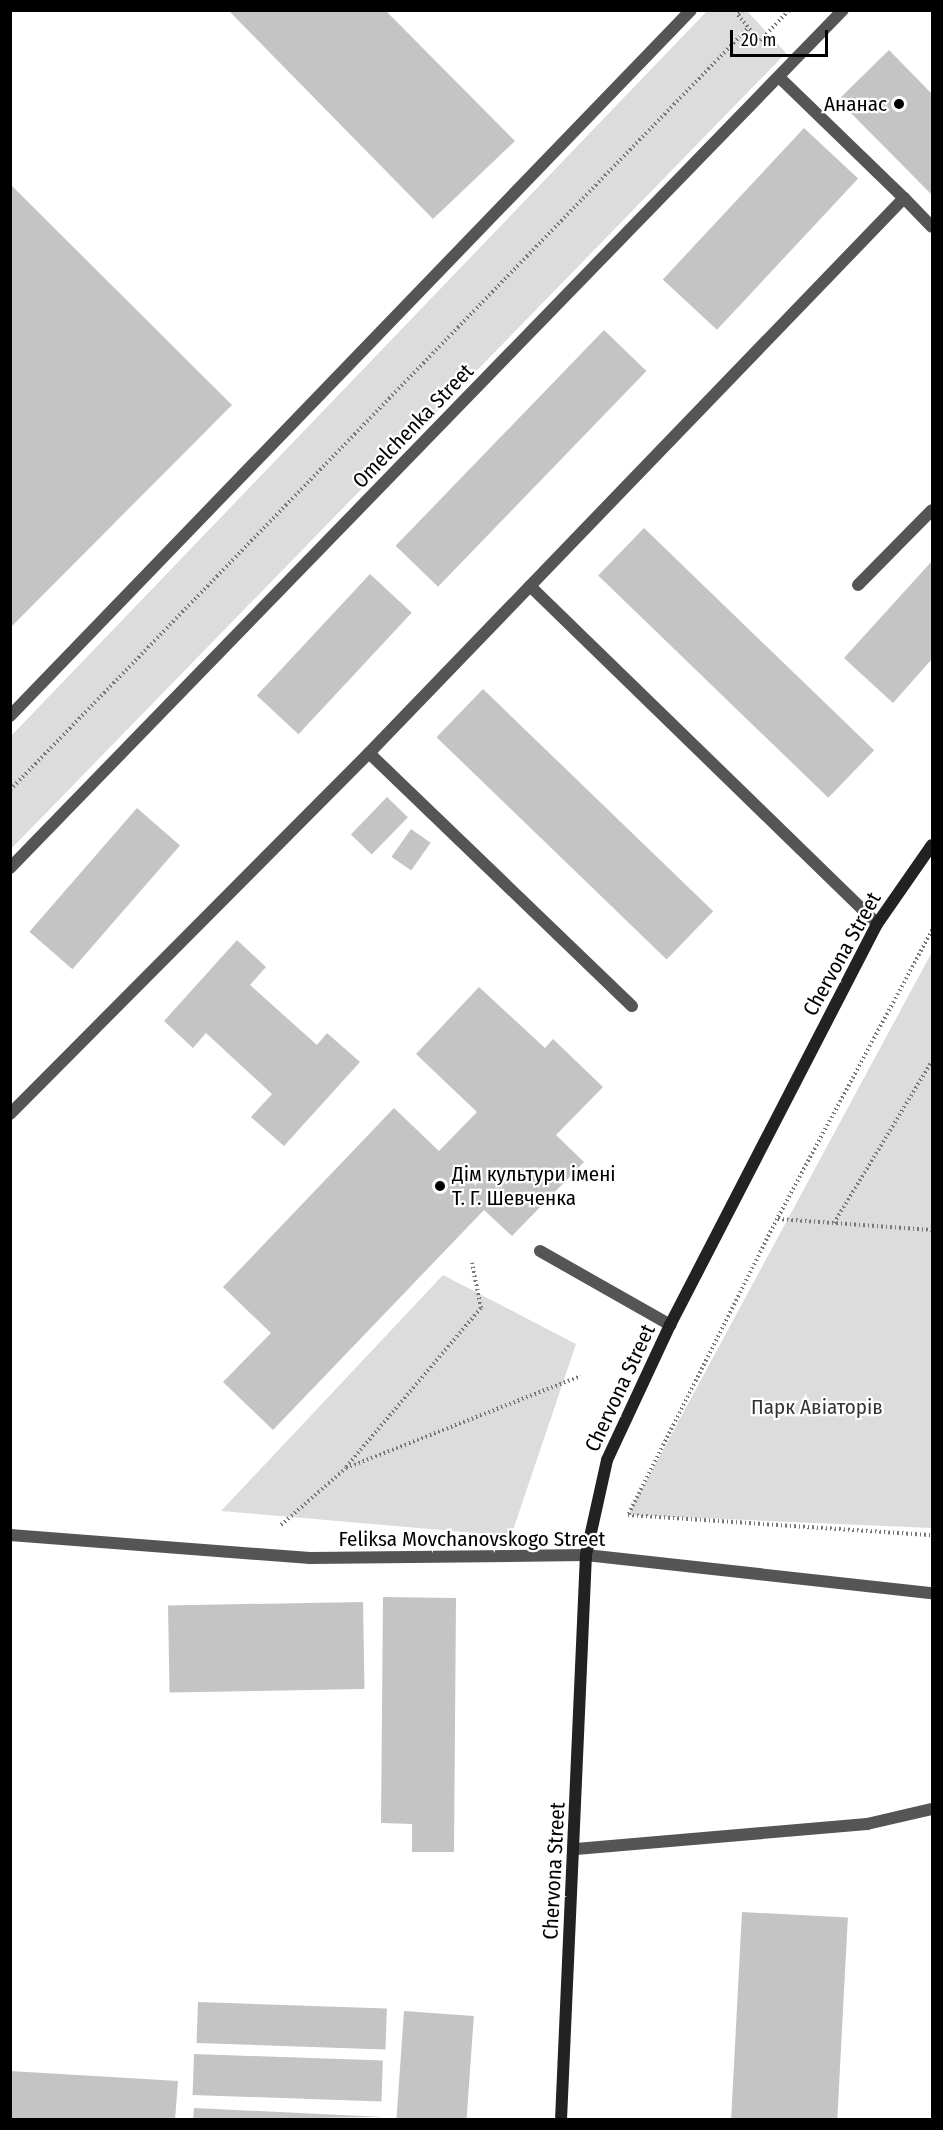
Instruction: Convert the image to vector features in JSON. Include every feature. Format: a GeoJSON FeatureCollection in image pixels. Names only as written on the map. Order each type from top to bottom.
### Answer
{"type":"FeatureCollection","features":[{"type":"Feature","properties":{"kind":"main road","name":"Chervona Street"},"geometry":{"type":"LineString","coordinates":[[561,2120],[576,1849],[586,1555],[607,1460],[670,1325],[877,924],[933,845]]}},
{"type":"Feature","properties":{"kind":"street"},"geometry":{"type":"LineString","coordinates":[[10,716],[691,10]]}},
{"type":"Feature","properties":{"kind":"street","name":"Omelchenka Street"},"geometry":{"type":"LineString","coordinates":[[10,868],[780,78],[843,10]]}},
{"type":"Feature","properties":{"kind":"street"},"geometry":{"type":"LineString","coordinates":[[780,78],[933,226]]}},
{"type":"Feature","properties":{"kind":"street"},"geometry":{"type":"LineString","coordinates":[[10,1114],[369,753],[904,198]]}},
{"type":"Feature","properties":{"kind":"street"},"geometry":{"type":"LineString","coordinates":[[858,585],[933,510]]}},
{"type":"Feature","properties":{"kind":"street"},"geometry":{"type":"LineString","coordinates":[[530,586],[877,924]]}},
{"type":"Feature","properties":{"kind":"street"},"geometry":{"type":"LineString","coordinates":[[369,753],[632,1006]]}},
{"type":"Feature","properties":{"kind":"street"},"geometry":{"type":"LineString","coordinates":[[540,1251],[670,1325]]}},
{"type":"Feature","properties":{"kind":"street","name":"Feliksa Movchanovskogo Street"},"geometry":{"type":"LineString","coordinates":[[10,1535],[310,1558],[586,1555],[933,1593]]}},
{"type":"Feature","properties":{"kind":"street"},"geometry":{"type":"LineString","coordinates":[[576,1849],[867,1824],[933,1809]]}},
{"type":"Feature","properties":{"kind":"path"},"geometry":{"type":"LineString","coordinates":[[742,10],[738,15],[760,41],[789,10]]}},
{"type":"Feature","properties":{"kind":"path"},"geometry":{"type":"LineString","coordinates":[[10,790],[748,28]]}},
{"type":"Feature","properties":{"kind":"path"},"geometry":{"type":"LineString","coordinates":[[933,930],[777,1219],[628,1515],[933,1535]]}},
{"type":"Feature","properties":{"kind":"path"},"geometry":{"type":"LineString","coordinates":[[834,1223],[933,1061]]}},
{"type":"Feature","properties":{"kind":"path"},"geometry":{"type":"LineString","coordinates":[[777,1219],[933,1230]]}},
{"type":"Feature","properties":{"kind":"path"},"geometry":{"type":"LineString","coordinates":[[281,1525],[346,1468],[481,1308],[472,1263]]}},
{"type":"Feature","properties":{"kind":"path"},"geometry":{"type":"LineString","coordinates":[[346,1468],[581,1376]]}},
{"type":"Feature","properties":{"kind":"green space"},"geometry":{"type":"Polygon","coordinates":[[[708,10],[747,11],[786,53],[11,849],[11,736],[708,10]]]}},
{"type":"Feature","properties":{"kind":"green space","name":"Парк Авіаторів"},"geometry":{"type":"Polygon","coordinates":[[[932,952],[932,1528],[628,1515],[932,952]]]}},
{"type":"Feature","properties":{"kind":"green space"},"geometry":{"type":"Polygon","coordinates":[[[443,1275],[576,1344],[511,1536],[221,1511],[443,1275]]]}},
{"type":"Feature","properties":{"kind":"building"},"geometry":{"type":"Polygon","coordinates":[[[228,10],[385,10],[515,141],[433,219],[228,10]]]}},
{"type":"Feature","properties":{"kind":"building"},"geometry":{"type":"Polygon","coordinates":[[[889,50],[932,94],[932,195],[838,100],[889,50]]]}},
{"type":"Feature","properties":{"kind":"building"},"geometry":{"type":"Polygon","coordinates":[[[804,128],[858,178],[717,330],[663,279],[804,128]]]}},
{"type":"Feature","properties":{"kind":"building"},"geometry":{"type":"Polygon","coordinates":[[[10,184],[232,405],[10,628],[10,184]]]}},
{"type":"Feature","properties":{"kind":"building"},"geometry":{"type":"Polygon","coordinates":[[[604,330],[646,371],[438,587],[396,546],[604,330]]]}},
{"type":"Feature","properties":{"kind":"building"},"geometry":{"type":"Polygon","coordinates":[[[644,528],[874,750],[828,798],[598,575],[644,528]]]}},
{"type":"Feature","properties":{"kind":"building"},"geometry":{"type":"Polygon","coordinates":[[[932,561],[932,659],[893,703],[844,658],[932,561]]]}},
{"type":"Feature","properties":{"kind":"building"},"geometry":{"type":"Polygon","coordinates":[[[370,574],[412,613],[298,734],[257,695],[370,574]]]}},
{"type":"Feature","properties":{"kind":"building"},"geometry":{"type":"Polygon","coordinates":[[[483,689],[713,911],[667,959],[436,737],[483,689]]]}},
{"type":"Feature","properties":{"kind":"building"},"geometry":{"type":"Polygon","coordinates":[[[387,797],[408,817],[372,855],[351,834],[387,797]]]}},
{"type":"Feature","properties":{"kind":"building"},"geometry":{"type":"Polygon","coordinates":[[[137,808],[180,845],[72,969],[29,932],[137,808]]]}},
{"type":"Feature","properties":{"kind":"building"},"geometry":{"type":"Polygon","coordinates":[[[411,829],[431,843],[411,871],[391,857],[411,829]]]}},
{"type":"Feature","properties":{"kind":"building"},"geometry":{"type":"Polygon","coordinates":[[[237,940],[266,967],[250,985],[317,1045],[327,1033],[360,1062],[284,1146],[251,1117],[272,1094],[206,1033],[193,1048],[164,1021],[237,940]]]}},
{"type":"Feature","properties":{"kind":"building","name":"Дім культури імені Т. Г. Шевченка"},"geometry":{"type":"Polygon","coordinates":[[[479,987],[545,1048],[553,1039],[603,1087],[556,1135],[584,1162],[512,1236],[484,1210],[273,1430],[223,1382],[271,1333],[223,1287],[394,1108],[439,1151],[477,1112],[416,1054],[479,987]]]}},
{"type":"Feature","properties":{"kind":"building"},"geometry":{"type":"Polygon","coordinates":[[[383,1597],[456,1598],[454,1852],[412,1852],[412,1824],[381,1823],[383,1597]]]}},
{"type":"Feature","properties":{"kind":"building"},"geometry":{"type":"Polygon","coordinates":[[[363,1602],[365,1689],[170,1692],[168,1605],[363,1602]]]}},
{"type":"Feature","properties":{"kind":"building"},"geometry":{"type":"Polygon","coordinates":[[[742,1912],[848,1918],[837,2120],[731,2120],[742,1912]]]}},
{"type":"Feature","properties":{"kind":"building"},"geometry":{"type":"Polygon","coordinates":[[[198,2002],[387,2009],[385,2050],[197,2043],[198,2002]]]}},
{"type":"Feature","properties":{"kind":"building"},"geometry":{"type":"Polygon","coordinates":[[[404,2011],[474,2016],[467,2120],[396,2120],[404,2011]]]}},
{"type":"Feature","properties":{"kind":"building"},"geometry":{"type":"Polygon","coordinates":[[[194,2054],[383,2061],[381,2102],[193,2095],[194,2054]]]}},
{"type":"Feature","properties":{"kind":"building"},"geometry":{"type":"Polygon","coordinates":[[[10,2071],[178,2081],[175,2120],[10,2120],[10,2071]]]}},
{"type":"Feature","properties":{"kind":"building"},"geometry":{"type":"Polygon","coordinates":[[[194,2108],[383,2117],[193,2120],[194,2108]]]}},
{"type":"Feature","properties":{"kind":"place","name":"Ананас"},"geometry":{"type":"Point","coordinates":[899,104]}},
{"type":"Feature","properties":{"kind":"place","name":"Дім культури імені Т. Г. Шевченка"},"geometry":{"type":"Point","coordinates":[440,1186]}}]}
